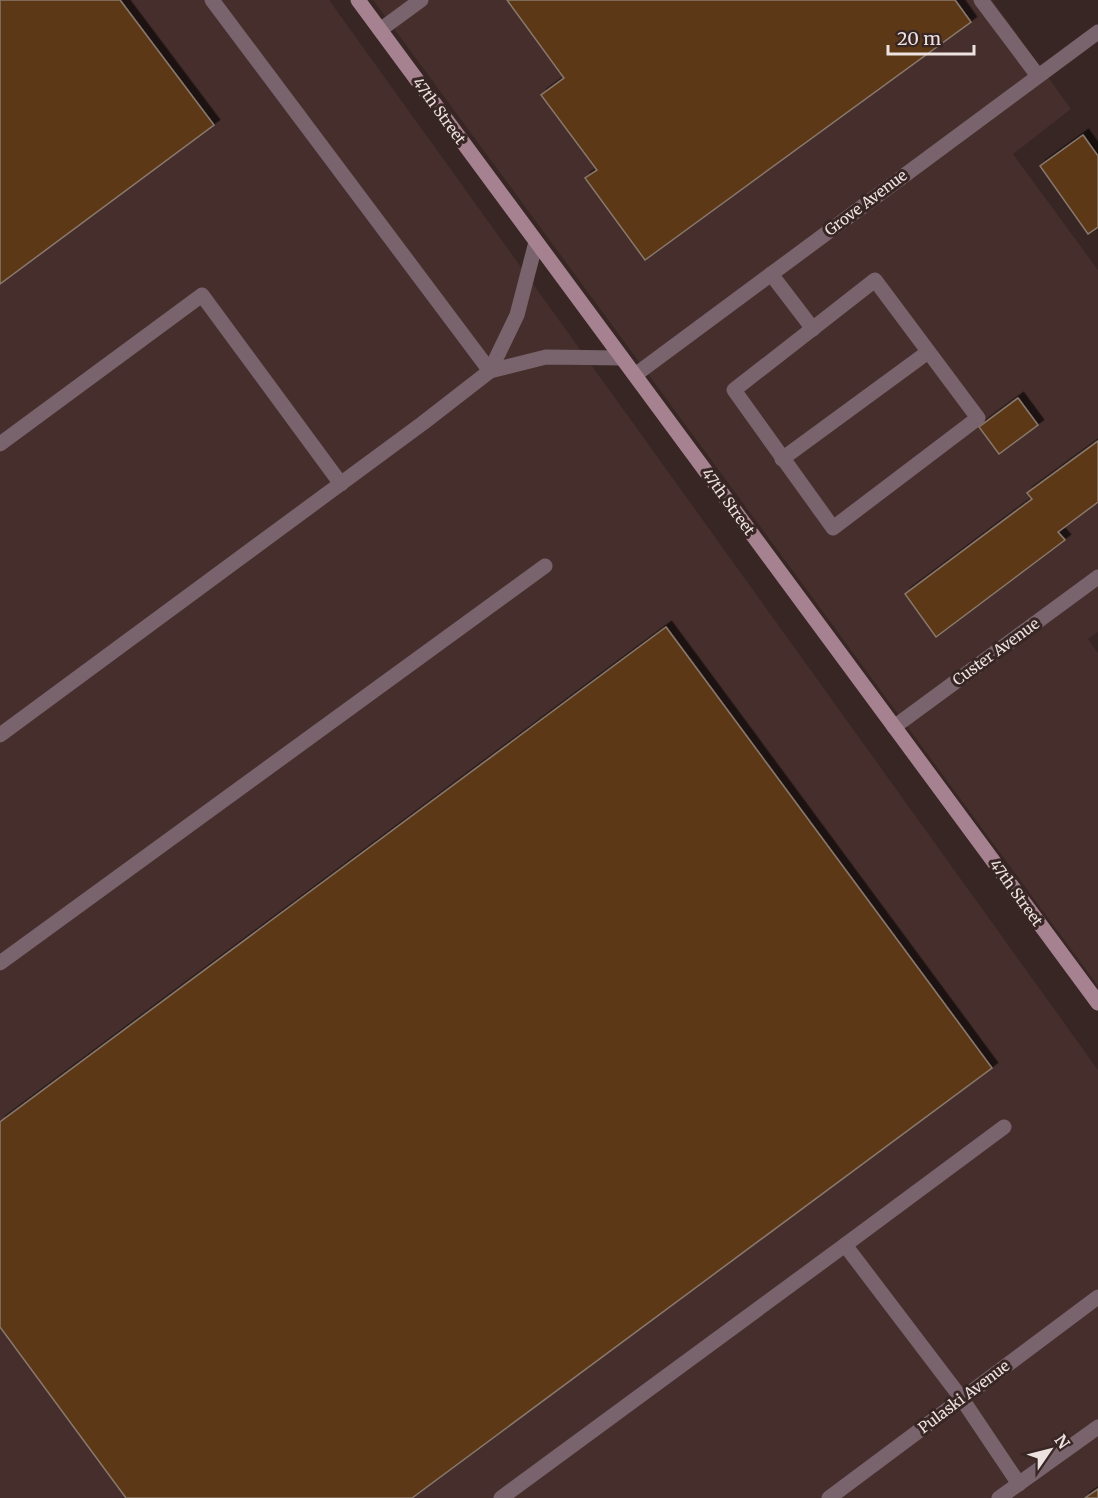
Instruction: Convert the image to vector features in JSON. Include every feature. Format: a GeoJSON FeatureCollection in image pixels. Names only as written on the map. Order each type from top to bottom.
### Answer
{"type":"FeatureCollection","features":[{"type":"Feature","properties":{"kind":"main road","name":"47th Street"},"geometry":{"type":"LineString","coordinates":[[358,0],[1098,1003]]}},
{"type":"Feature","properties":{"kind":"street"},"geometry":{"type":"LineString","coordinates":[[212,0],[490,371]]}},
{"type":"Feature","properties":{"kind":"street"},"geometry":{"type":"LineString","coordinates":[[380,30],[421,0]]}},
{"type":"Feature","properties":{"kind":"street"},"geometry":{"type":"LineString","coordinates":[[981,0],[1038,76]]}},
{"type":"Feature","properties":{"kind":"street","name":"Grove Avenue"},"geometry":{"type":"LineString","coordinates":[[634,375],[1098,32]]}},
{"type":"Feature","properties":{"kind":"street"},"geometry":{"type":"LineString","coordinates":[[490,371],[517,315],[536,242]]}},
{"type":"Feature","properties":{"kind":"street"},"geometry":{"type":"LineString","coordinates":[[771,274],[813,329]]}},
{"type":"Feature","properties":{"kind":"street"},"geometry":{"type":"LineString","coordinates":[[875,280],[928,352],[978,418],[833,528],[734,390],[875,280]]}},
{"type":"Feature","properties":{"kind":"street"},"geometry":{"type":"LineString","coordinates":[[0,444],[202,296],[340,484]]}},
{"type":"Feature","properties":{"kind":"street"},"geometry":{"type":"LineString","coordinates":[[782,459],[928,352]]}},
{"type":"Feature","properties":{"kind":"street"},"geometry":{"type":"LineString","coordinates":[[0,735],[490,371],[546,357],[622,358]]}},
{"type":"Feature","properties":{"kind":"street"},"geometry":{"type":"LineString","coordinates":[[0,963],[545,566]]}},
{"type":"Feature","properties":{"kind":"street","name":"Custer Avenue"},"geometry":{"type":"LineString","coordinates":[[894,727],[1098,577]]}},
{"type":"Feature","properties":{"kind":"street"},"geometry":{"type":"LineString","coordinates":[[501,1498],[1004,1127]]}},
{"type":"Feature","properties":{"kind":"street"},"geometry":{"type":"LineString","coordinates":[[845,1245],[962,1399],[1019,1484]]}},
{"type":"Feature","properties":{"kind":"street","name":"Pulaski Avenue"},"geometry":{"type":"LineString","coordinates":[[829,1498],[1098,1296]]}},
{"type":"Feature","properties":{"kind":"street"},"geometry":{"type":"LineString","coordinates":[[999,1498],[1098,1427]]}},
{"type":"Feature","properties":{"kind":"shaded area"},"geometry":{"type":"Polygon","coordinates":[[[0,0],[329,0],[1098,1070],[1098,1498],[0,1498],[0,0]]]}},
{"type":"Feature","properties":{"kind":"shaded area"},"geometry":{"type":"Polygon","coordinates":[[[373,0],[992,0],[1071,109],[1013,154],[1098,270],[1098,632],[1088,639],[1098,653],[1098,986],[373,0]]]}},
{"type":"Feature","properties":{"kind":"building"},"geometry":{"type":"Polygon","coordinates":[[[0,0],[120,0],[214,125],[0,284],[0,0]]]}},
{"type":"Feature","properties":{"kind":"building"},"geometry":{"type":"Polygon","coordinates":[[[507,0],[955,0],[971,22],[645,260],[585,178],[597,170],[541,95],[564,78],[507,0]]]}},
{"type":"Feature","properties":{"kind":"building"},"geometry":{"type":"Polygon","coordinates":[[[1083,135],[1098,156],[1098,227],[1088,234],[1040,166],[1083,135]]]}},
{"type":"Feature","properties":{"kind":"building"},"geometry":{"type":"Polygon","coordinates":[[[1018,398],[1038,425],[999,454],[979,427],[1018,398]]]}},
{"type":"Feature","properties":{"kind":"building"},"geometry":{"type":"Polygon","coordinates":[[[1098,441],[1098,502],[1058,532],[1065,540],[936,637],[905,594],[1032,499],[1027,493],[1098,441]]]}},
{"type":"Feature","properties":{"kind":"building"},"geometry":{"type":"Polygon","coordinates":[[[666,627],[992,1068],[412,1498],[126,1498],[0,1327],[0,1122],[666,627]]]}},
{"type":"Feature","properties":{"kind":"building"},"geometry":{"type":"Polygon","coordinates":[[[1098,1489],[1098,1498],[1085,1498],[1098,1489]]]}}]}
